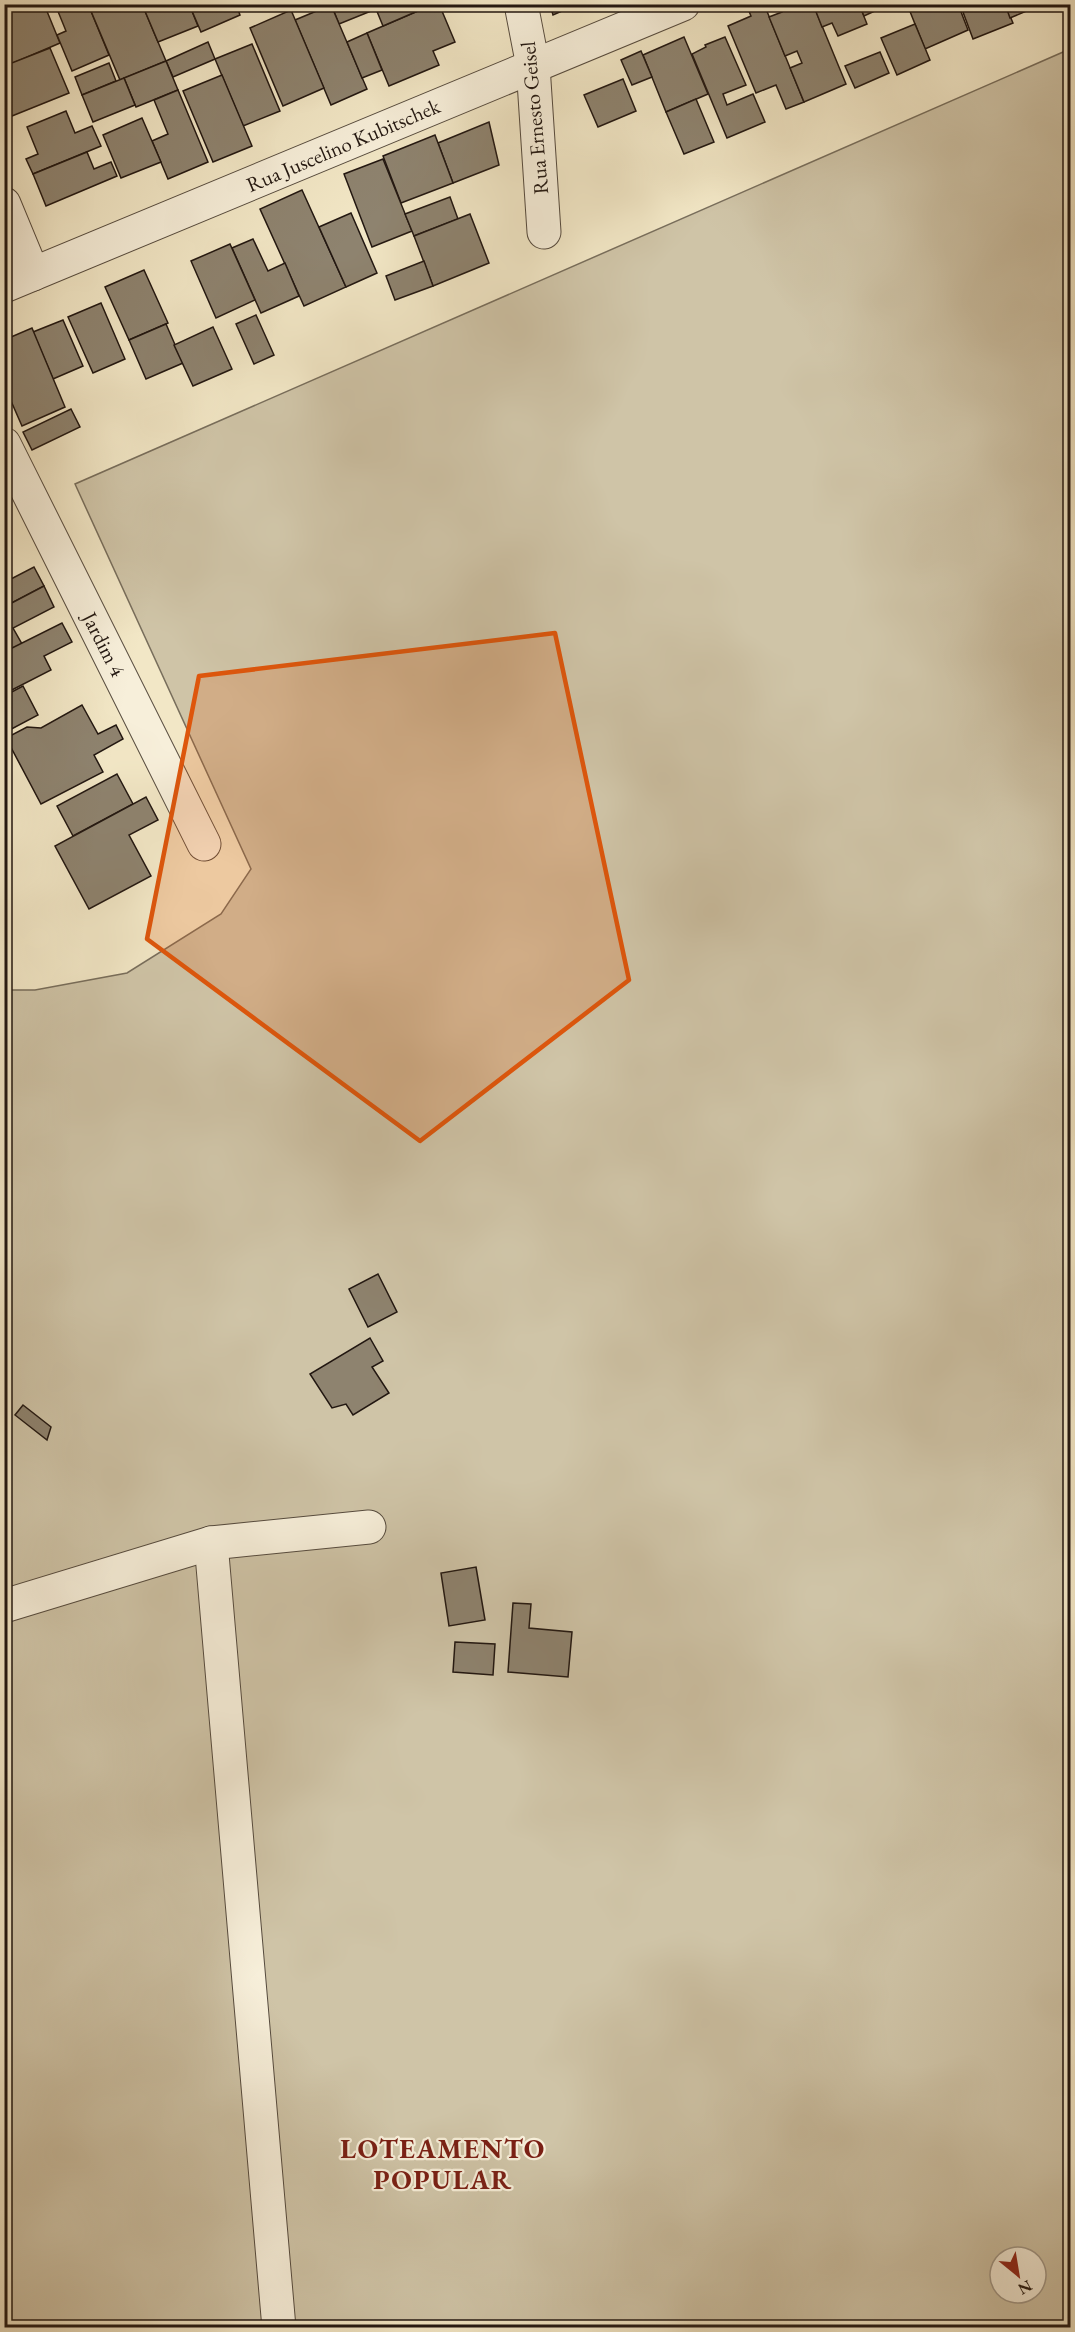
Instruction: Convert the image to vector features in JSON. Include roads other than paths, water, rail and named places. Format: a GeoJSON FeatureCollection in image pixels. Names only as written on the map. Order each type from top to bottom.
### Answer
{"type":"FeatureCollection","features":[{"type":"Feature","properties":{"kind":"street","name":"Rua Ernesto Geisel"},"geometry":{"type":"LineString","coordinates":[[521,4],[533,66],[543,232]]}},
{"type":"Feature","properties":{"kind":"street","name":"Rua Juscelino Kubitschek"},"geometry":{"type":"LineString","coordinates":[[19,280],[682,4]]}},
{"type":"Feature","properties":{"kind":"street"},"geometry":{"type":"LineString","coordinates":[[4,204],[19,280]]}},
{"type":"Feature","properties":{"kind":"street","name":"Jardim 4"},"geometry":{"type":"LineString","coordinates":[[4,444],[204,844]]}},
{"type":"Feature","properties":{"kind":"street"},"geometry":{"type":"LineString","coordinates":[[4,1606],[211,1543],[369,1527]]}},
{"type":"Feature","properties":{"kind":"street"},"geometry":{"type":"LineString","coordinates":[[211,1543],[279,2328]]}},
{"type":"Feature","properties":{"kind":"district","name":"LOTEAMENTO POPULAR"},"geometry":{"type":"Point","coordinates":[443,2164]}}]}
